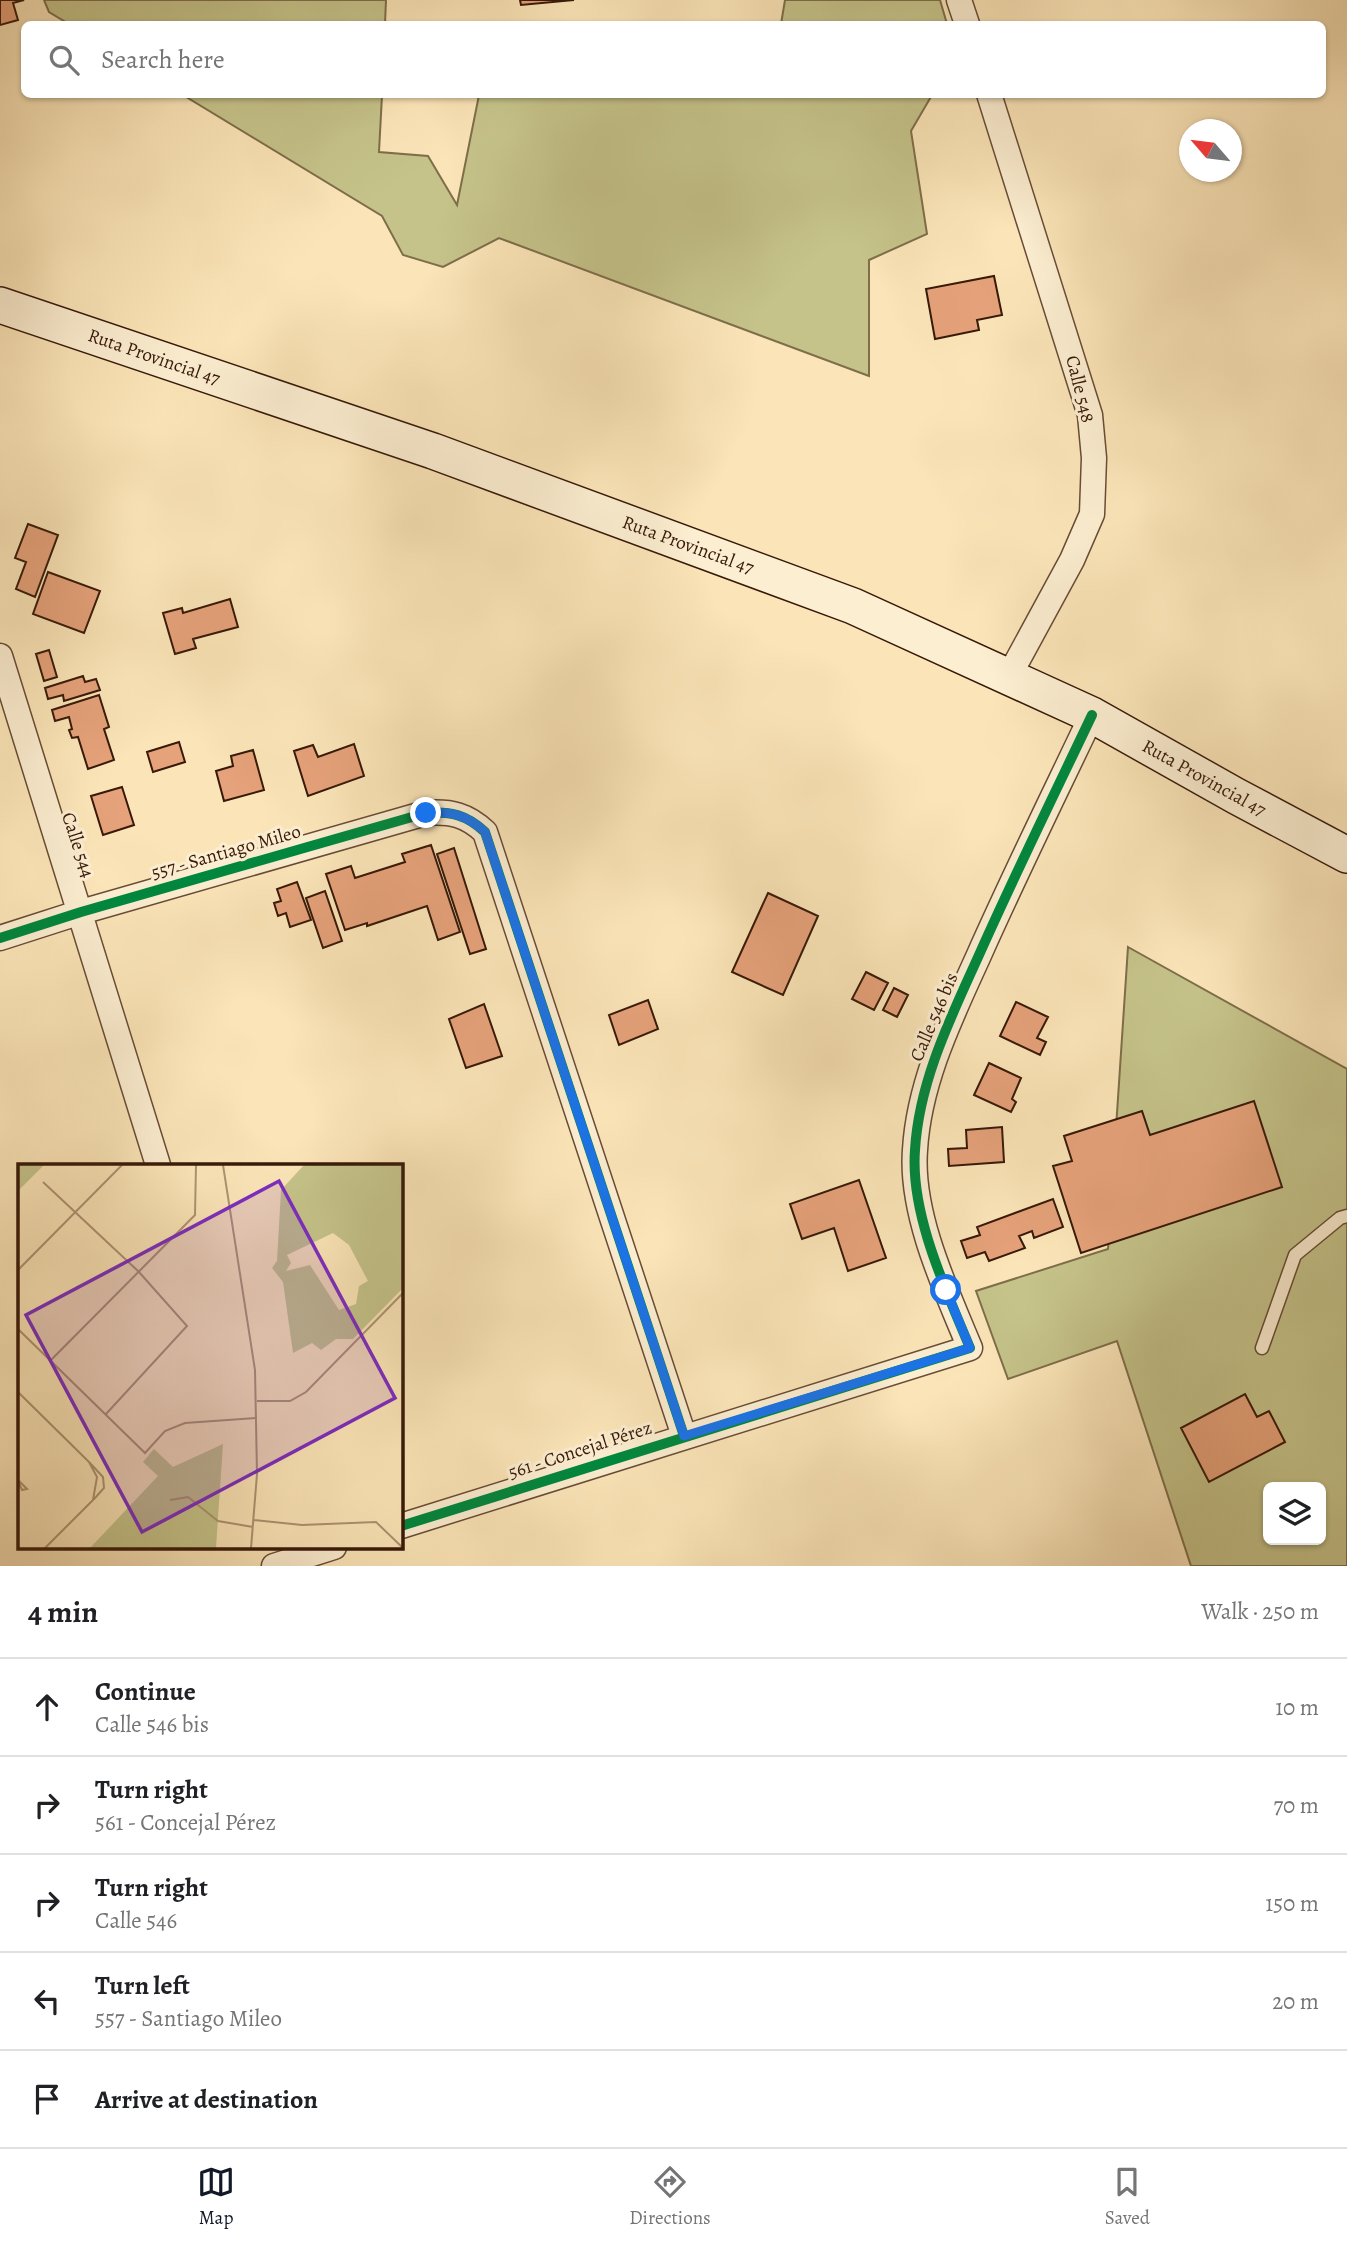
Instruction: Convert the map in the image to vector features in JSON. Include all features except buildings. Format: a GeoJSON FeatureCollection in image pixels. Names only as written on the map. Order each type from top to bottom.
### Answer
{"type":"FeatureCollection","features":[{"type":"Feature","properties":{"kind":"main road","name":"Ruta Provincial 47"},"geometry":{"type":"LineString","coordinates":[[0,305],[433,452],[840,601],[1092,715],[1347,855]]}},
{"type":"Feature","properties":{"kind":"street"},"geometry":{"type":"LineString","coordinates":[[959,0],[966,21]]}},
{"type":"Feature","properties":{"kind":"street","name":"Calle 548"},"geometry":{"type":"LineString","coordinates":[[990,98],[1090,415],[1094,458],[1092,514],[1072,560],[1009,676]]}},
{"type":"Feature","properties":{"kind":"street","name":"Calle 544"},"geometry":{"type":"LineString","coordinates":[[0,656],[158,1164]]}},
{"type":"Feature","properties":{"kind":"street","name":"Calle 546 bis"},"geometry":{"type":"LineString","coordinates":[[970,1348],[931,1249],[917,1192],[915,1151],[927,1079],[986,940],[1092,715]]}},
{"type":"Feature","properties":{"kind":"street","name":"557 - Santiago Mileo"},"geometry":{"type":"LineString","coordinates":[[0,938],[81,912],[426,813],[443,812],[464,816],[485,832],[684,1436]]}},
{"type":"Feature","properties":{"kind":"street","name":"561 - Concejal Pérez"},"geometry":{"type":"LineString","coordinates":[[402,1526],[970,1348]]}},
{"type":"Feature","properties":{"kind":"street"},"geometry":{"type":"LineString","coordinates":[[276,1559],[329,1548]]}},
{"type":"Feature","properties":{"kind":"lane"},"geometry":{"type":"LineString","coordinates":[[1262,1348],[1295,1255],[1340,1218],[1347,1216]]}},
{"type":"Feature","properties":{"kind":"shaded area"},"geometry":{"type":"Polygon","coordinates":[[[44,0],[386,0],[385,21],[64,21],[49,12],[44,0]]]}},
{"type":"Feature","properties":{"kind":"shaded area"},"geometry":{"type":"Polygon","coordinates":[[[785,0],[940,0],[946,21],[782,21],[785,0]]]}},
{"type":"Feature","properties":{"kind":"shaded area"},"geometry":{"type":"Polygon","coordinates":[[[188,98],[382,98],[379,152],[428,156],[457,205],[478,98],[930,98],[911,131],[927,234],[869,260],[869,376],[499,238],[443,267],[403,255],[382,216],[188,98]]]}},
{"type":"Feature","properties":{"kind":"shaded area"},"geometry":{"type":"Polygon","coordinates":[[[1128,947],[1347,1069],[1347,1566],[1191,1566],[1117,1341],[1008,1379],[976,1291],[1108,1249],[1128,947]]]}},
{"type":"Feature","properties":{"kind":"cycle path"},"geometry":{"type":"LineString","coordinates":[[402,1526],[970,1348],[941,1277],[918,1200],[915,1175],[918,1124],[930,1074],[948,1026],[1006,895],[1092,715]]}},
{"type":"Feature","properties":{"kind":"cycle path"},"geometry":{"type":"LineString","coordinates":[[0,938],[81,912],[426,813],[458,815],[478,826],[485,832],[684,1436]]}},
{"type":"Feature","properties":{"kind":"route"},"geometry":{"type":"LineString","coordinates":[[426,813],[443,812],[464,816],[485,832],[684,1436],[970,1348],[946,1290]]}}]}
